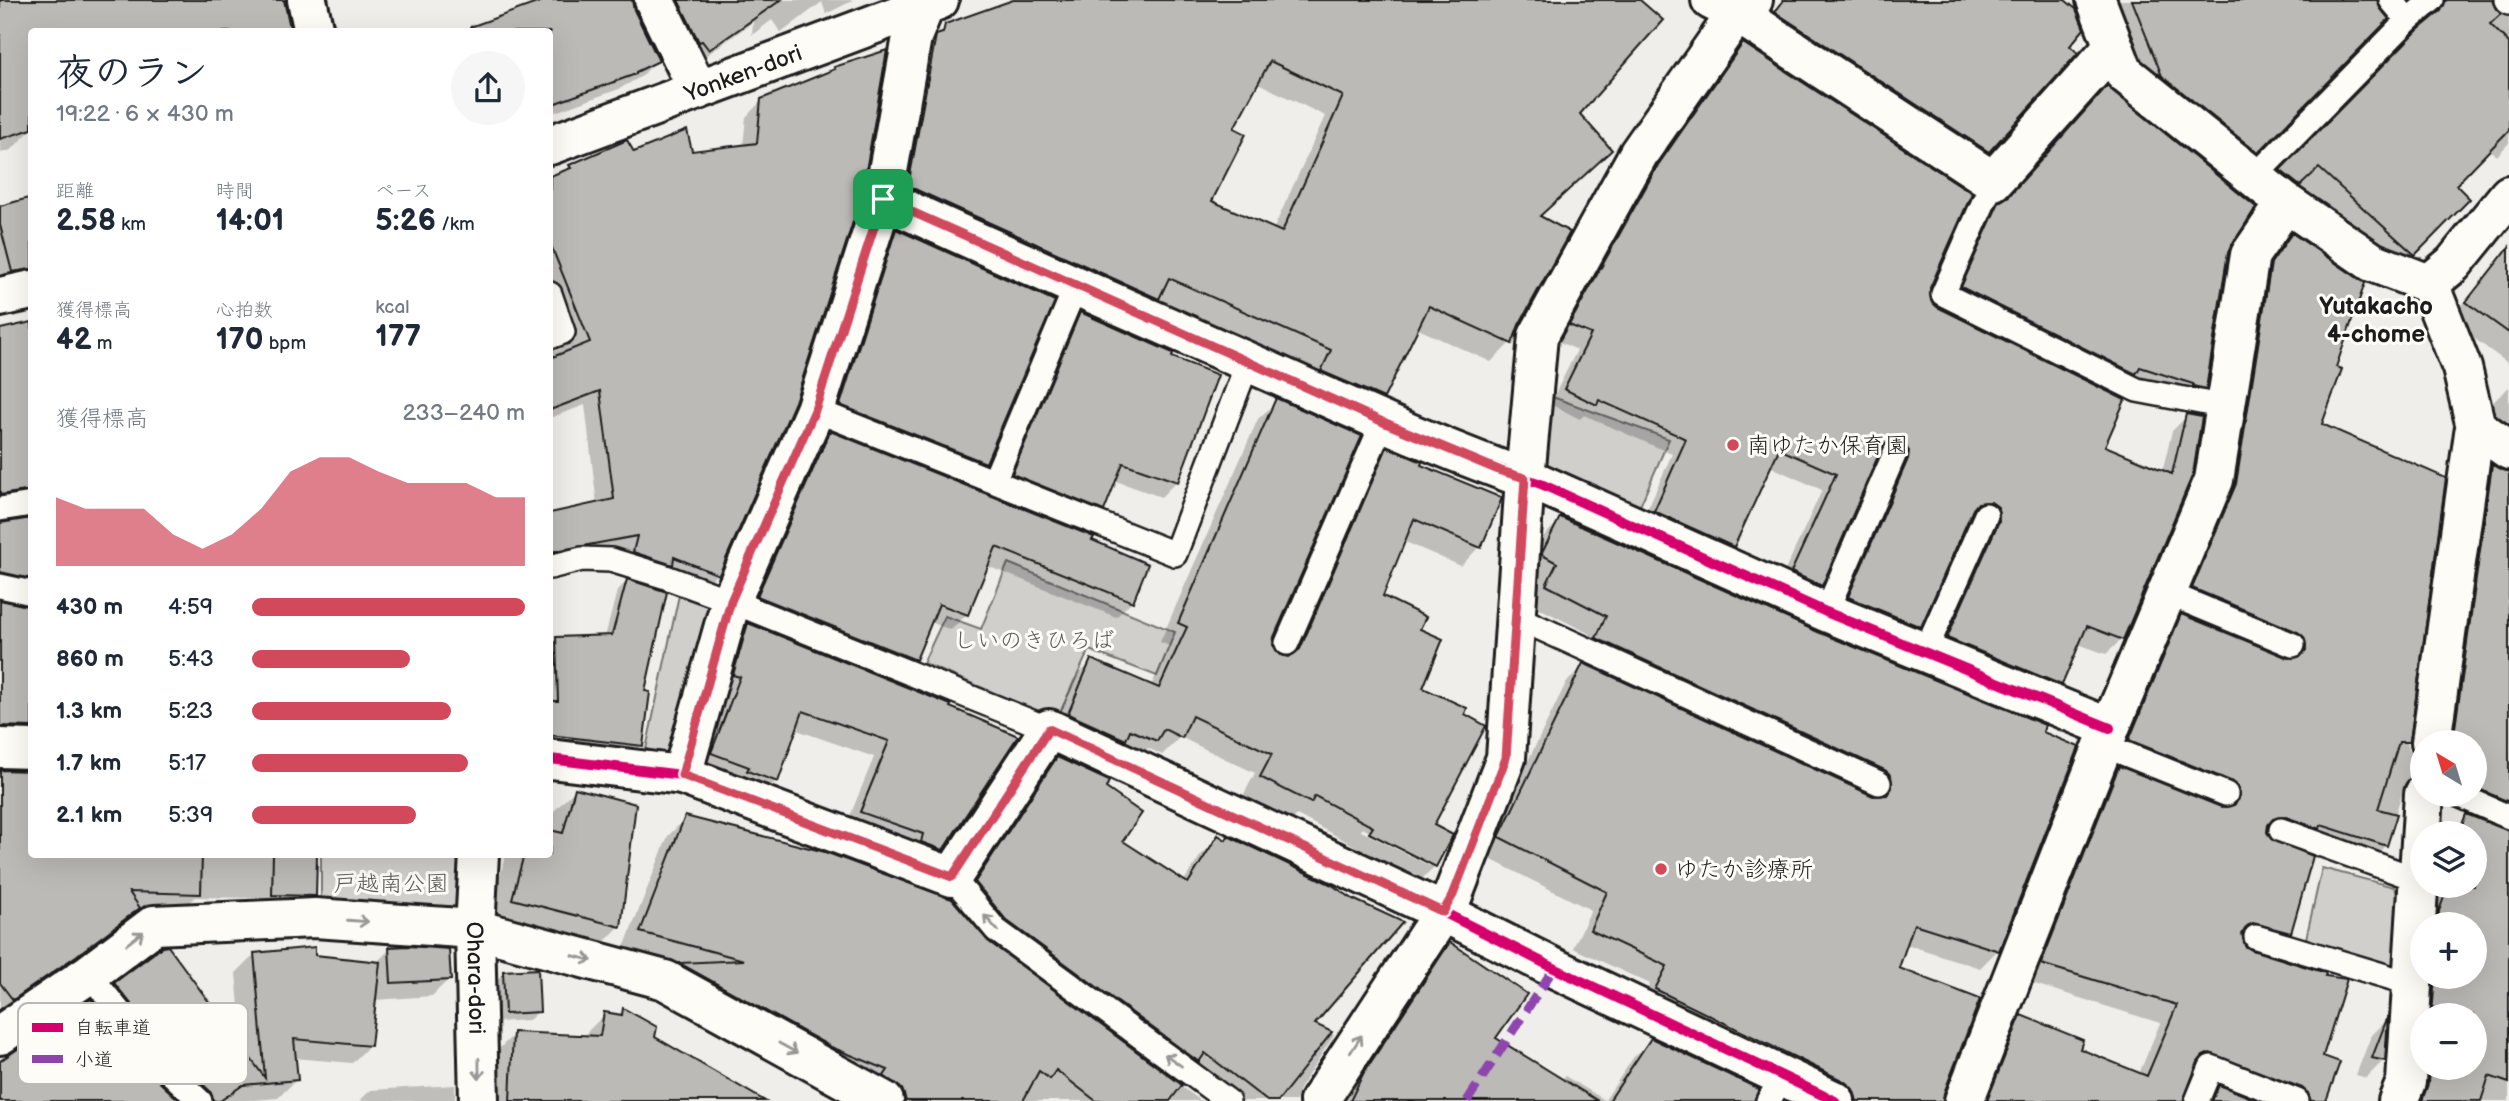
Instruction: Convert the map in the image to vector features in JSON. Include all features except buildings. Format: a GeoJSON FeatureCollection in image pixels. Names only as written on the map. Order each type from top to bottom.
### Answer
{"type":"FeatureCollection","features":[{"type":"Feature","properties":{"kind":"street"},"geometry":{"type":"LineString","coordinates":[[307,0],[313,28]]}},
{"type":"Feature","properties":{"kind":"street"},"geometry":{"type":"LineString","coordinates":[[654,0],[698,90]]}},
{"type":"Feature","properties":{"kind":"street"},"geometry":{"type":"LineString","coordinates":[[2096,0],[2124,73],[2286,203],[2372,262],[2429,284]]}},
{"type":"Feature","properties":{"kind":"street"},"geometry":{"type":"LineString","coordinates":[[682,775],[731,601],[815,410],[883,199],[912,37],[932,3]]}},
{"type":"Feature","properties":{"kind":"street","name":"Yonken-dori"},"geometry":{"type":"LineString","coordinates":[[553,144],[932,3]]}},
{"type":"Feature","properties":{"kind":"street"},"geometry":{"type":"LineString","coordinates":[[1319,1101],[1453,895],[1506,758],[1525,478],[1538,336],[1639,153],[1734,4],[1993,181],[2113,47]]}},
{"type":"Feature","properties":{"kind":"street"},"geometry":{"type":"LineString","coordinates":[[2429,284],[2453,264],[2509,195]]}},
{"type":"Feature","properties":{"kind":"street"},"geometry":{"type":"LineString","coordinates":[[883,199],[1383,422],[1501,471],[1525,478],[2106,736]]}},
{"type":"Feature","properties":{"kind":"street"},"geometry":{"type":"LineString","coordinates":[[1964,1101],[2106,736],[2214,480],[2250,255],[2286,203]]}},
{"type":"Feature","properties":{"kind":"street"},"geometry":{"type":"LineString","coordinates":[[2429,284],[2458,369],[2470,429],[2432,730]]}},
{"type":"Feature","properties":{"kind":"street"},"geometry":{"type":"LineString","coordinates":[[0,297],[28,291]]}},
{"type":"Feature","properties":{"kind":"street"},"geometry":{"type":"LineString","coordinates":[[2470,429],[2509,450]]}},
{"type":"Feature","properties":{"kind":"street"},"geometry":{"type":"LineString","coordinates":[[553,759],[682,775],[952,877],[1049,729],[1443,912],[1554,968],[1776,1089],[1835,1101]]}},
{"type":"Feature","properties":{"kind":"street"},"geometry":{"type":"LineString","coordinates":[[0,748],[28,749]]}},
{"type":"Feature","properties":{"kind":"street","name":"Ohara-dori"},"geometry":{"type":"LineString","coordinates":[[478,858],[475,929],[480,1101]]}},
{"type":"Feature","properties":{"kind":"street"},"geometry":{"type":"LineString","coordinates":[[47,1003],[154,925],[315,918],[475,929],[666,980],[884,1101]]}},
{"type":"Feature","properties":{"kind":"street"},"geometry":{"type":"LineString","coordinates":[[2398,1101],[2406,1082],[2413,989]]}},
{"type":"Feature","properties":{"kind":"street"},"geometry":{"type":"LineString","coordinates":[[0,1035],[18,1023]]}},
{"type":"Feature","properties":{"kind":"lane"},"geometry":{"type":"LineString","coordinates":[[2391,0],[2408,20]]}},
{"type":"Feature","properties":{"kind":"lane"},"geometry":{"type":"LineString","coordinates":[[2254,177],[2408,20],[2432,0]]}},
{"type":"Feature","properties":{"kind":"lane"},"geometry":{"type":"LineString","coordinates":[[1993,181],[1943,294],[2137,390],[2226,408]]}},
{"type":"Feature","properties":{"kind":"lane"},"geometry":{"type":"LineString","coordinates":[[994,481],[1076,286]]}},
{"type":"Feature","properties":{"kind":"lane"},"geometry":{"type":"LineString","coordinates":[[553,303],[563,332],[553,336]]}},
{"type":"Feature","properties":{"kind":"lane"},"geometry":{"type":"LineString","coordinates":[[815,410],[1175,554],[1248,362]]}},
{"type":"Feature","properties":{"kind":"lane"},"geometry":{"type":"LineString","coordinates":[[1287,643],[1383,422]]}},
{"type":"Feature","properties":{"kind":"lane"},"geometry":{"type":"LineString","coordinates":[[1825,612],[1895,453]]}},
{"type":"Feature","properties":{"kind":"lane"},"geometry":{"type":"LineString","coordinates":[[0,509],[28,505]]}},
{"type":"Feature","properties":{"kind":"lane"},"geometry":{"type":"LineString","coordinates":[[1924,654],[1986,515]]}},
{"type":"Feature","properties":{"kind":"lane"},"geometry":{"type":"LineString","coordinates":[[553,566],[582,559],[611,560],[731,601],[1049,729]]}},
{"type":"Feature","properties":{"kind":"lane"},"geometry":{"type":"LineString","coordinates":[[0,586],[28,591]]}},
{"type":"Feature","properties":{"kind":"lane"},"geometry":{"type":"LineString","coordinates":[[2167,593],[2293,645]]}},
{"type":"Feature","properties":{"kind":"lane"},"geometry":{"type":"LineString","coordinates":[[1516,617],[1879,783]]}},
{"type":"Feature","properties":{"kind":"lane"},"geometry":{"type":"LineString","coordinates":[[2106,736],[2226,794]]}},
{"type":"Feature","properties":{"kind":"lane"},"geometry":{"type":"LineString","coordinates":[[2486,807],[2509,817]]}},
{"type":"Feature","properties":{"kind":"lane"},"geometry":{"type":"LineString","coordinates":[[2281,830],[2410,877]]}},
{"type":"Feature","properties":{"kind":"lane"},"geometry":{"type":"LineString","coordinates":[[952,877],[996,930],[1228,1101]]}},
{"type":"Feature","properties":{"kind":"lane"},"geometry":{"type":"LineString","coordinates":[[2256,937],[2410,983]]}},
{"type":"Feature","properties":{"kind":"lane"},"geometry":{"type":"LineString","coordinates":[[89,974],[112,1003]]}},
{"type":"Feature","properties":{"kind":"lane"},"geometry":{"type":"LineString","coordinates":[[2197,1101],[2211,1067],[2297,1101]]}},
{"type":"Feature","properties":{"kind":"lane"},"geometry":{"type":"LineString","coordinates":[[182,1084],[200,1101]]}},
{"type":"Feature","properties":{"kind":"green space"},"geometry":{"type":"Polygon","coordinates":[[[1550,396],[1669,439],[1640,506],[1543,466],[1550,396]]]}},
{"type":"Feature","properties":{"kind":"green space","name":"しいのきひろば"},"geometry":{"type":"Polygon","coordinates":[[[1008,563],[1175,632],[1157,676],[1089,650],[1057,719],[923,663],[945,616],[981,629],[1008,563]]]}},
{"type":"Feature","properties":{"kind":"green space"},"geometry":{"type":"Polygon","coordinates":[[[679,595],[716,606],[673,756],[646,749],[679,595]]]}},
{"type":"Feature","properties":{"kind":"green space","name":"戸越南公園"},"geometry":{"type":"Polygon","coordinates":[[[321,858],[462,858],[459,912],[321,912],[321,858]]]}},
{"type":"Feature","properties":{"kind":"green space"},"geometry":{"type":"Polygon","coordinates":[[[2322,868],[2394,887],[2406,909],[2402,962],[2383,966],[2305,943],[2322,868]]]}},
{"type":"Feature","properties":{"kind":"marked path"},"geometry":{"type":"LineString","coordinates":[[1467,1101],[1554,968]]}},
{"type":"Feature","properties":{"kind":"cycle path"},"geometry":{"type":"LineString","coordinates":[[883,199],[1398,428],[1541,484],[1826,612],[2110,728]]}},
{"type":"Feature","properties":{"kind":"cycle path"},"geometry":{"type":"LineString","coordinates":[[553,759],[682,775],[952,877],[1049,729],[1443,912],[1554,968],[1835,1101]]}},
{"type":"Feature","properties":{"kind":"place","name":"南ゆたか保育園"},"geometry":{"type":"Point","coordinates":[1733,445]}},
{"type":"Feature","properties":{"kind":"place","name":"ゆたか診療所"},"geometry":{"type":"Point","coordinates":[1661,869]}},
{"type":"Feature","properties":{"kind":"district","name":"Yutakacho 4-chome"},"geometry":{"type":"Point","coordinates":[2376,320]}},
{"type":"Feature","properties":{"kind":"route"},"geometry":{"type":"LineString","coordinates":[[883,199],[1383,422],[1501,471],[1525,478],[1506,758],[1453,895],[1443,912],[1049,729],[952,877],[682,775],[731,601],[815,410],[883,199]]}}]}
